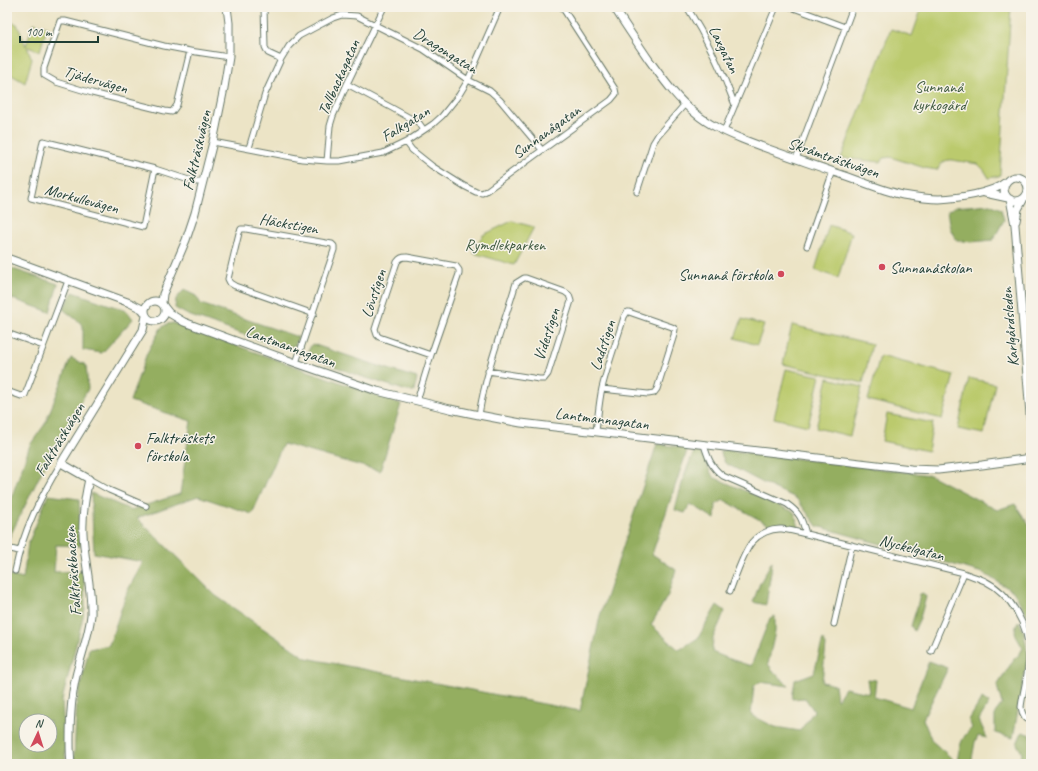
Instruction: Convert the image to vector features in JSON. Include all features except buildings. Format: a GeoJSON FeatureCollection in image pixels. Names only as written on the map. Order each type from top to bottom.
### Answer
{"type":"FeatureCollection","features":[{"type":"Feature","properties":{"kind":"street","name":"Falkträskvägen"},"geometry":{"type":"LineString","coordinates":[[158,304],[186,240],[213,142],[229,56],[227,7]]}},
{"type":"Feature","properties":{"kind":"street"},"geometry":{"type":"LineString","coordinates":[[264,7],[265,47],[268,53],[281,58]]}},
{"type":"Feature","properties":{"kind":"street","name":"Tallbackagatan"},"geometry":{"type":"LineString","coordinates":[[327,161],[330,126],[333,116],[384,7]]}},
{"type":"Feature","properties":{"kind":"street","name":"Falkgatan"},"geometry":{"type":"LineString","coordinates":[[213,142],[302,159],[327,161],[340,161],[383,153],[406,142],[433,124],[451,105],[468,80],[500,7]]}},
{"type":"Feature","properties":{"kind":"street","name":"Sunnanågatan"},"geometry":{"type":"LineString","coordinates":[[406,142],[412,150],[432,166],[464,186],[476,192],[482,192],[486,191],[611,100],[616,94],[615,89],[562,7]]}},
{"type":"Feature","properties":{"kind":"street","name":"Skråmträskvägen"},"geometry":{"type":"LineString","coordinates":[[614,7],[658,73],[676,96],[696,114],[719,129],[754,144],[902,195],[940,198],[960,197],[985,193],[1006,182]]}},
{"type":"Feature","properties":{"kind":"street","name":"Laxgatan"},"geometry":{"type":"LineString","coordinates":[[687,7],[702,30],[722,72],[735,105]]}},
{"type":"Feature","properties":{"kind":"street"},"geometry":{"type":"LineString","coordinates":[[724,131],[776,7]]}},
{"type":"Feature","properties":{"kind":"street"},"geometry":{"type":"LineString","coordinates":[[791,7],[846,26]]}},
{"type":"Feature","properties":{"kind":"street"},"geometry":{"type":"LineString","coordinates":[[796,159],[853,7]]}},
{"type":"Feature","properties":{"kind":"street","name":"Dragongatan"},"geometry":{"type":"LineString","coordinates":[[249,148],[265,94],[281,58],[289,46],[299,36],[333,18],[342,15],[357,16],[423,49],[468,80],[490,91],[500,100],[542,150]]}},
{"type":"Feature","properties":{"kind":"street","name":"Tjädervägen"},"geometry":{"type":"LineString","coordinates":[[190,51],[177,105],[172,112],[92,94],[56,82],[44,75],[44,68],[60,21],[190,51],[229,56]]}},
{"type":"Feature","properties":{"kind":"street"},"geometry":{"type":"LineString","coordinates":[[347,84],[413,119],[419,123],[424,130]]}},
{"type":"Feature","properties":{"kind":"street"},"geometry":{"type":"LineString","coordinates":[[637,192],[653,144],[658,135],[685,104]]}},
{"type":"Feature","properties":{"kind":"street","name":"Morkullevägen"},"geometry":{"type":"LineString","coordinates":[[155,169],[142,227],[31,198],[43,141],[155,169],[195,182],[203,182]]}},
{"type":"Feature","properties":{"kind":"street"},"geometry":{"type":"LineString","coordinates":[[807,246],[833,171]]}},
{"type":"Feature","properties":{"kind":"street"},"geometry":{"type":"LineString","coordinates":[[1014,177],[1028,181],[1027,196],[1018,201],[1009,198],[1005,194],[1004,186],[1006,182],[1014,177]]}},
{"type":"Feature","properties":{"kind":"street","name":"Skråmträskvägen"},"geometry":{"type":"LineString","coordinates":[[985,193],[1009,198]]}},
{"type":"Feature","properties":{"kind":"street","name":"Karlgårdsleden"},"geometry":{"type":"LineString","coordinates":[[1015,225],[1018,209],[1027,196]]}},
{"type":"Feature","properties":{"kind":"street","name":"Karlgårdsleden"},"geometry":{"type":"LineString","coordinates":[[1009,198],[1015,225],[1018,254],[1030,390],[1031,427]]}},
{"type":"Feature","properties":{"kind":"street","name":"Häckstigen"},"geometry":{"type":"LineString","coordinates":[[296,363],[314,314],[334,246],[332,244],[242,229],[239,233],[228,278],[230,282],[234,286],[314,314]]}},
{"type":"Feature","properties":{"kind":"street","name":"Lövstigen"},"geometry":{"type":"LineString","coordinates":[[417,401],[459,274],[459,270],[456,266],[402,257],[397,262],[375,329],[379,337],[431,356]]}},
{"type":"Feature","properties":{"kind":"street"},"geometry":{"type":"LineString","coordinates":[[7,258],[130,303],[142,309],[151,320],[156,321]]}},
{"type":"Feature","properties":{"kind":"street","name":"Videstigen"},"geometry":{"type":"LineString","coordinates":[[479,416],[488,371],[516,284],[520,280],[526,278],[565,292],[569,295],[571,300],[548,374],[544,378],[539,379],[488,371]]}},
{"type":"Feature","properties":{"kind":"street"},"geometry":{"type":"LineString","coordinates":[[7,391],[21,396],[25,395],[68,281]]}},
{"type":"Feature","properties":{"kind":"street"},"geometry":{"type":"LineString","coordinates":[[130,303],[158,304]]}},
{"type":"Feature","properties":{"kind":"street"},"geometry":{"type":"LineString","coordinates":[[143,330],[146,307],[158,304]]}},
{"type":"Feature","properties":{"kind":"street"},"geometry":{"type":"LineString","coordinates":[[143,330],[164,317],[165,314],[158,304]]}},
{"type":"Feature","properties":{"kind":"street","name":"Lantmannagatan"},"geometry":{"type":"LineString","coordinates":[[158,304],[184,322],[296,363],[377,391],[479,416],[521,423],[904,468],[938,470],[1031,458]]}},
{"type":"Feature","properties":{"kind":"street","name":"Ladstigen"},"geometry":{"type":"LineString","coordinates":[[596,432],[602,389],[627,312],[672,327],[674,330],[674,335],[657,389],[654,393],[648,394],[602,389]]}},
{"type":"Feature","properties":{"kind":"street","name":"Lantmannagatan"},"geometry":{"type":"LineString","coordinates":[[156,321],[170,320],[184,322]]}},
{"type":"Feature","properties":{"kind":"street","name":"Falkträskvägen"},"geometry":{"type":"LineString","coordinates":[[15,570],[19,551],[34,510],[46,487],[143,330]]}},
{"type":"Feature","properties":{"kind":"street"},"geometry":{"type":"LineString","coordinates":[[7,333],[43,346]]}},
{"type":"Feature","properties":{"kind":"street"},"geometry":{"type":"LineString","coordinates":[[704,445],[716,471],[723,476],[787,504],[795,509],[802,519],[806,534]]}},
{"type":"Feature","properties":{"kind":"street"},"geometry":{"type":"LineString","coordinates":[[61,463],[109,490],[146,506]]}},
{"type":"Feature","properties":{"kind":"street","name":"Falkträskbacken"},"geometry":{"type":"LineString","coordinates":[[71,764],[71,708],[76,677],[88,634],[91,615],[91,598],[83,534],[83,507],[89,479]]}},
{"type":"Feature","properties":{"kind":"street","name":"Nyckelgatan"},"geometry":{"type":"LineString","coordinates":[[730,591],[746,550],[752,542],[770,530],[781,529],[964,573],[986,581],[1007,598],[1017,611],[1023,624],[1028,640],[1029,655],[1021,707],[1024,718],[1031,721]]}},
{"type":"Feature","properties":{"kind":"street"},"geometry":{"type":"LineString","coordinates":[[834,624],[852,545]]}},
{"type":"Feature","properties":{"kind":"street"},"geometry":{"type":"LineString","coordinates":[[7,548],[19,551]]}},
{"type":"Feature","properties":{"kind":"street"},"geometry":{"type":"LineString","coordinates":[[931,650],[964,573]]}},
{"type":"Feature","properties":{"kind":"green space","name":"Sunnanå kyrkogård"},"geometry":{"type":"Polygon","coordinates":[[[922,7],[1011,7],[999,176],[989,178],[978,164],[952,160],[943,162],[937,170],[925,168],[890,157],[884,158],[881,162],[841,158],[891,29],[912,36],[922,7]]]}},
{"type":"Feature","properties":{"kind":"green space"},"geometry":{"type":"Polygon","coordinates":[[[7,21],[17,24],[26,46],[33,23],[47,27],[40,51],[27,47],[32,59],[25,83],[10,74],[8,79],[7,78],[7,21]]]}},
{"type":"Feature","properties":{"kind":"green space"},"geometry":{"type":"Polygon","coordinates":[[[990,204],[1001,209],[1004,220],[993,240],[971,242],[956,240],[950,228],[947,212],[955,207],[990,204]]]}},
{"type":"Feature","properties":{"kind":"green space","name":"Rymdlekparken"},"geometry":{"type":"Polygon","coordinates":[[[512,221],[534,227],[514,265],[473,253],[483,235],[512,221]]]}},
{"type":"Feature","properties":{"kind":"green space"},"geometry":{"type":"Polygon","coordinates":[[[829,225],[852,233],[838,278],[815,270],[829,225]]]}},
{"type":"Feature","properties":{"kind":"green space"},"geometry":{"type":"Polygon","coordinates":[[[7,267],[58,284],[50,312],[7,297],[7,267]]]}},
{"type":"Feature","properties":{"kind":"green space"},"geometry":{"type":"Polygon","coordinates":[[[184,290],[196,296],[201,304],[298,337],[295,346],[279,347],[188,315],[175,308],[176,299],[184,290]]]}},
{"type":"Feature","properties":{"kind":"green space"},"geometry":{"type":"Polygon","coordinates":[[[73,292],[127,311],[133,319],[102,353],[83,350],[83,325],[63,309],[73,292]]]}},
{"type":"Feature","properties":{"kind":"green space"},"geometry":{"type":"Polygon","coordinates":[[[742,319],[764,325],[757,345],[735,338],[742,319]]]}},
{"type":"Feature","properties":{"kind":"green space"},"geometry":{"type":"Polygon","coordinates":[[[173,323],[401,404],[380,471],[283,444],[252,514],[198,496],[137,518],[216,596],[306,658],[580,711],[600,616],[657,444],[688,448],[652,554],[676,570],[668,595],[651,625],[679,650],[698,638],[717,605],[725,611],[713,638],[712,652],[751,666],[770,618],[775,616],[775,632],[768,664],[789,686],[760,682],[754,686],[751,715],[775,727],[800,731],[814,711],[805,698],[792,699],[795,680],[814,673],[823,639],[826,645],[822,682],[835,685],[837,700],[845,688],[869,693],[867,679],[876,680],[874,697],[911,708],[929,661],[948,668],[923,719],[932,741],[957,763],[959,748],[965,736],[972,728],[969,720],[982,698],[989,703],[979,720],[987,738],[978,736],[975,742],[971,764],[74,764],[77,701],[89,649],[109,645],[127,592],[143,562],[94,553],[91,493],[131,510],[180,494],[191,421],[130,401],[147,353],[161,328],[167,324],[173,323]]]}},
{"type":"Feature","properties":{"kind":"green space"},"geometry":{"type":"Polygon","coordinates":[[[792,325],[872,344],[863,383],[783,364],[792,325]]]}},
{"type":"Feature","properties":{"kind":"green space"},"geometry":{"type":"Polygon","coordinates":[[[312,344],[417,378],[414,391],[407,391],[351,373],[319,360],[308,351],[312,344]]]}},
{"type":"Feature","properties":{"kind":"green space"},"geometry":{"type":"Polygon","coordinates":[[[880,356],[954,375],[942,419],[868,400],[880,356]]]}},
{"type":"Feature","properties":{"kind":"green space"},"geometry":{"type":"Polygon","coordinates":[[[71,358],[86,365],[88,389],[49,457],[9,538],[7,537],[7,510],[30,445],[45,424],[71,358]]]}},
{"type":"Feature","properties":{"kind":"green space"},"geometry":{"type":"Polygon","coordinates":[[[786,369],[820,376],[808,426],[774,418],[786,369]]]}},
{"type":"Feature","properties":{"kind":"green space"},"geometry":{"type":"Polygon","coordinates":[[[828,378],[862,387],[850,436],[816,428],[828,378]]]}},
{"type":"Feature","properties":{"kind":"green space"},"geometry":{"type":"Polygon","coordinates":[[[969,378],[995,384],[984,434],[958,429],[969,378]]]}},
{"type":"Feature","properties":{"kind":"green space"},"geometry":{"type":"Polygon","coordinates":[[[887,414],[933,423],[928,451],[882,441],[887,414]]]}},
{"type":"Feature","properties":{"kind":"green space"},"geometry":{"type":"Polygon","coordinates":[[[695,450],[702,455],[713,477],[794,512],[799,527],[769,525],[724,500],[716,504],[715,519],[690,504],[685,513],[675,510],[689,464],[695,450]]]}},
{"type":"Feature","properties":{"kind":"green space"},"geometry":{"type":"Polygon","coordinates":[[[726,450],[930,475],[997,510],[1015,504],[1031,528],[1031,621],[1013,591],[983,573],[817,526],[796,498],[725,463],[720,451],[726,450]]]}},
{"type":"Feature","properties":{"kind":"green space"},"geometry":{"type":"Polygon","coordinates":[[[48,495],[79,499],[81,546],[56,545],[54,572],[84,571],[85,609],[62,700],[66,764],[7,764],[7,575],[23,579],[28,544],[48,495]]]}},
{"type":"Feature","properties":{"kind":"green space"},"geometry":{"type":"Polygon","coordinates":[[[772,561],[766,605],[753,602],[760,583],[772,561]]]}},
{"type":"Feature","properties":{"kind":"green space"},"geometry":{"type":"Polygon","coordinates":[[[923,593],[926,597],[920,618],[914,631],[911,626],[920,594],[923,593]]]}},
{"type":"Feature","properties":{"kind":"green space"},"geometry":{"type":"Polygon","coordinates":[[[1019,621],[1024,633],[1028,655],[1013,738],[995,733],[995,713],[1002,704],[997,686],[1014,659],[1019,655],[1023,648],[1015,631],[1019,621]]]}},
{"type":"Feature","properties":{"kind":"green space"},"geometry":{"type":"Polygon","coordinates":[[[1022,732],[1031,735],[1031,764],[1018,764],[1022,753],[1017,744],[1022,732]]]}},
{"type":"Feature","properties":{"kind":"place","name":"Sunnanåskolan"},"geometry":{"type":"Point","coordinates":[882,267]}},
{"type":"Feature","properties":{"kind":"place","name":"Sunnanå förskola"},"geometry":{"type":"Point","coordinates":[781,274]}},
{"type":"Feature","properties":{"kind":"place","name":"Falkträskets förskola"},"geometry":{"type":"Point","coordinates":[138,446]}}]}
